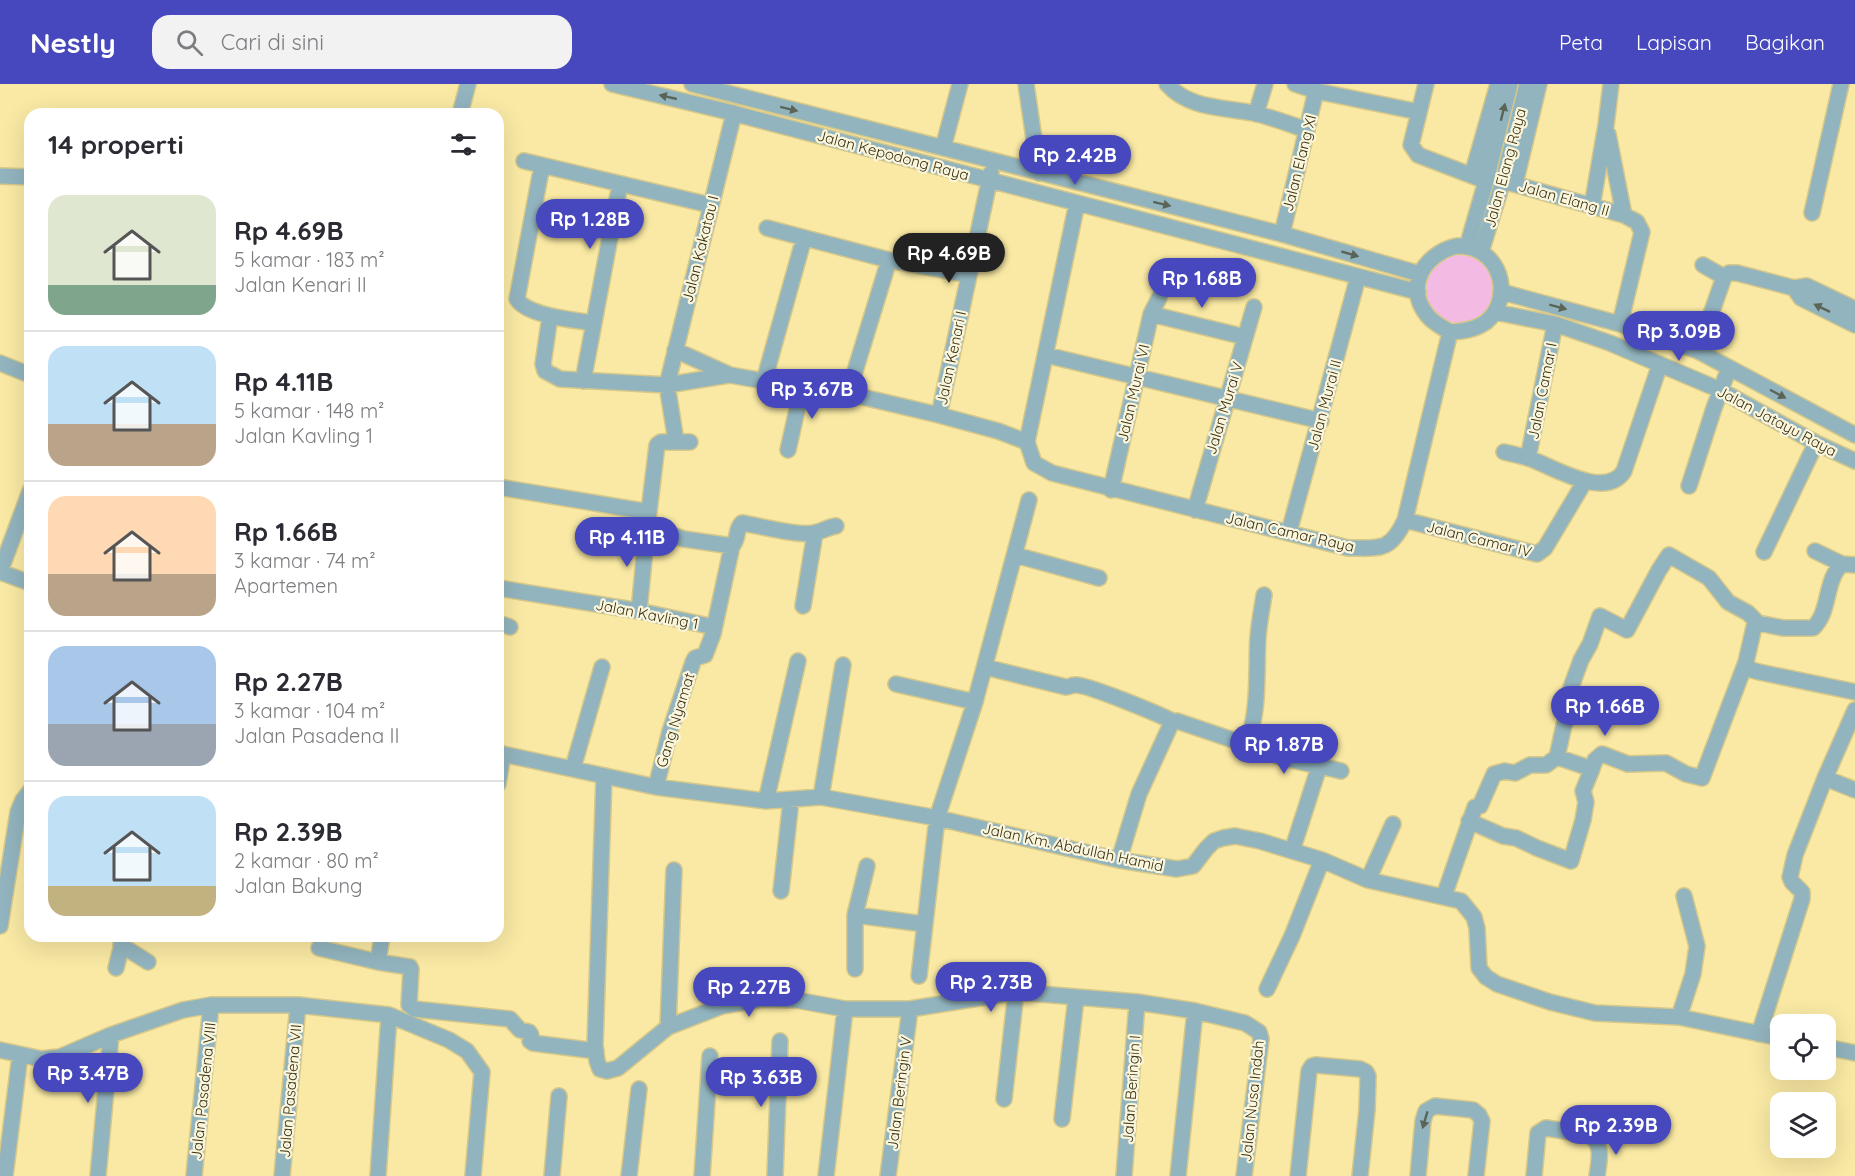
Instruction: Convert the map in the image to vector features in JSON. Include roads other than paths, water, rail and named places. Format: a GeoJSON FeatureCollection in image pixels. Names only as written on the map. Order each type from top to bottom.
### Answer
{"type":"FeatureCollection","features":[{"type":"Feature","properties":{"kind":"street"},"geometry":{"type":"LineString","coordinates":[[462,108],[468,84]]}},
{"type":"Feature","properties":{"kind":"street","name":"Jalan Kepodong Raya"},"geometry":{"type":"LineString","coordinates":[[612,84],[730,112],[1418,292]]}},
{"type":"Feature","properties":{"kind":"street","name":"Jalan Kepodong Raya"},"geometry":{"type":"LineString","coordinates":[[692,84],[1282,234],[1420,274]]}},
{"type":"Feature","properties":{"kind":"street"},"geometry":{"type":"LineString","coordinates":[[756,84],[760,120]]}},
{"type":"Feature","properties":{"kind":"street"},"geometry":{"type":"LineString","coordinates":[[943,148],[960,84]]}},
{"type":"Feature","properties":{"kind":"street"},"geometry":{"type":"LineString","coordinates":[[1026,84],[1039,173]]}},
{"type":"Feature","properties":{"kind":"street"},"geometry":{"type":"LineString","coordinates":[[1167,84],[1179,96],[1194,103],[1256,114],[1307,129]]}},
{"type":"Feature","properties":{"kind":"street"},"geometry":{"type":"LineString","coordinates":[[1256,114],[1265,84]]}},
{"type":"Feature","properties":{"kind":"street"},"geometry":{"type":"LineString","coordinates":[[1295,84],[1316,91],[1419,112]]}},
{"type":"Feature","properties":{"kind":"street"},"geometry":{"type":"LineString","coordinates":[[1426,84],[1411,145],[1413,150],[1418,155],[1479,178],[1498,84]]}},
{"type":"Feature","properties":{"kind":"street","name":"Jalan Elang Raya"},"geometry":{"type":"LineString","coordinates":[[1474,249],[1479,178],[1510,84]]}},
{"type":"Feature","properties":{"kind":"street","name":"Jalan Elang Raya"},"geometry":{"type":"LineString","coordinates":[[1474,249],[1509,183],[1527,84]]}},
{"type":"Feature","properties":{"kind":"street"},"geometry":{"type":"LineString","coordinates":[[1509,183],[1539,84]]}},
{"type":"Feature","properties":{"kind":"street"},"geometry":{"type":"LineString","coordinates":[[1592,206],[1611,84]]}},
{"type":"Feature","properties":{"kind":"street"},"geometry":{"type":"LineString","coordinates":[[1812,213],[1841,84]]}},
{"type":"Feature","properties":{"kind":"street","name":"Jalan Elang XI"},"geometry":{"type":"LineString","coordinates":[[1282,234],[1316,91]]}},
{"type":"Feature","properties":{"kind":"street","name":"Jalan Kakatau I"},"geometry":{"type":"LineString","coordinates":[[667,385],[730,112],[729,94]]}},
{"type":"Feature","properties":{"kind":"street"},"geometry":{"type":"LineString","coordinates":[[1606,125],[1624,215],[1637,222],[1642,232],[1620,324]]}},
{"type":"Feature","properties":{"kind":"street"},"geometry":{"type":"LineString","coordinates":[[524,161],[710,205]]}},
{"type":"Feature","properties":{"kind":"street","name":"Jalan Kenari I"},"geometry":{"type":"LineString","coordinates":[[939,416],[994,161]]}},
{"type":"Feature","properties":{"kind":"street"},"geometry":{"type":"LineString","coordinates":[[542,165],[516,299],[522,305],[550,316],[593,323]]}},
{"type":"Feature","properties":{"kind":"street"},"geometry":{"type":"LineString","coordinates":[[0,176],[24,177]]}},
{"type":"Feature","properties":{"kind":"street","name":"Jalan Elang II"},"geometry":{"type":"LineString","coordinates":[[1509,183],[1624,215]]}},
{"type":"Feature","properties":{"kind":"street"},"geometry":{"type":"LineString","coordinates":[[583,381],[620,184]]}},
{"type":"Feature","properties":{"kind":"street"},"geometry":{"type":"LineString","coordinates":[[675,350],[730,375],[764,381],[803,383],[998,431],[1027,442],[1077,203]]}},
{"type":"Feature","properties":{"kind":"street"},"geometry":{"type":"LineString","coordinates":[[767,228],[889,260],[968,275]]}},
{"type":"Feature","properties":{"kind":"street"},"geometry":{"type":"LineString","coordinates":[[764,381],[804,238]]}},
{"type":"Feature","properties":{"kind":"street"},"geometry":{"type":"LineString","coordinates":[[1457,246],[1474,249],[1493,262],[1500,276],[1502,292],[1495,312],[1475,328],[1450,332],[1427,316],[1421,305],[1418,292],[1420,274],[1438,252],[1457,246]]}},
{"type":"Feature","properties":{"kind":"street"},"geometry":{"type":"LineString","coordinates":[[848,394],[889,260]]}},
{"type":"Feature","properties":{"kind":"street"},"geometry":{"type":"LineString","coordinates":[[1703,265],[1724,277]]}},
{"type":"Feature","properties":{"kind":"street"},"geometry":{"type":"LineString","coordinates":[[1698,351],[1724,277],[1730,273],[1746,274],[1794,288],[1807,286],[1855,309]]}},
{"type":"Feature","properties":{"kind":"street","name":"Jalan Murai II"},"geometry":{"type":"LineString","coordinates":[[1289,532],[1358,278]]}},
{"type":"Feature","properties":{"kind":"street"},"geometry":{"type":"LineString","coordinates":[[1794,288],[1801,298],[1855,325]]}},
{"type":"Feature","properties":{"kind":"street","name":"Jalan Jatayu Raya"},"geometry":{"type":"LineString","coordinates":[[1502,292],[1620,324],[1698,351],[1855,435]]}},
{"type":"Feature","properties":{"kind":"street","name":"Jalan Murai VI"},"geometry":{"type":"LineString","coordinates":[[1111,489],[1151,314],[1159,298]]}},
{"type":"Feature","properties":{"kind":"street","name":"Jalan Murai V"},"geometry":{"type":"LineString","coordinates":[[1194,510],[1254,307]]}},
{"type":"Feature","properties":{"kind":"street","name":"Jalan Jatayu Raya"},"geometry":{"type":"LineString","coordinates":[[1495,312],[1555,324],[1610,343],[1720,390],[1855,461]]}},
{"type":"Feature","properties":{"kind":"street"},"geometry":{"type":"LineString","coordinates":[[1151,314],[1245,337]]}},
{"type":"Feature","properties":{"kind":"street"},"geometry":{"type":"LineString","coordinates":[[550,316],[543,364],[545,371],[560,379],[667,385],[730,375]]}},
{"type":"Feature","properties":{"kind":"street","name":"Jalan Camar I"},"geometry":{"type":"LineString","coordinates":[[1528,458],[1555,324]]}},
{"type":"Feature","properties":{"kind":"street","name":"Jalan Camar Raya"},"geometry":{"type":"LineString","coordinates":[[1027,442],[1034,463],[1052,473],[1348,548],[1385,546],[1397,536],[1405,520],[1450,332]]}},
{"type":"Feature","properties":{"kind":"street"},"geometry":{"type":"LineString","coordinates":[[1046,355],[1225,400],[1321,421]]}},
{"type":"Feature","properties":{"kind":"street"},"geometry":{"type":"LineString","coordinates":[[0,364],[24,373]]}},
{"type":"Feature","properties":{"kind":"street"},"geometry":{"type":"LineString","coordinates":[[1504,452],[1528,458],[1585,481],[1604,484],[1614,482],[1624,471],[1660,364]]}},
{"type":"Feature","properties":{"kind":"street"},"geometry":{"type":"LineString","coordinates":[[1689,486],[1729,368]]}},
{"type":"Feature","properties":{"kind":"street"},"geometry":{"type":"LineString","coordinates":[[788,450],[803,383]]}},
{"type":"Feature","properties":{"kind":"street"},"geometry":{"type":"LineString","coordinates":[[639,611],[656,450],[676,441],[667,385]]}},
{"type":"Feature","properties":{"kind":"street"},"geometry":{"type":"LineString","coordinates":[[1764,552],[1816,442]]}},
{"type":"Feature","properties":{"kind":"street","name":"Jalan Camar IV"},"geometry":{"type":"LineString","coordinates":[[1405,520],[1537,554],[1545,548],[1585,481]]}},
{"type":"Feature","properties":{"kind":"street"},"geometry":{"type":"LineString","coordinates":[[504,488],[649,513]]}},
{"type":"Feature","properties":{"kind":"street"},"geometry":{"type":"LineString","coordinates":[[919,976],[937,818],[975,702],[1029,500]]}},
{"type":"Feature","properties":{"kind":"street"},"geometry":{"type":"LineString","coordinates":[[24,507],[0,572],[24,581]]}},
{"type":"Feature","properties":{"kind":"street"},"geometry":{"type":"LineString","coordinates":[[647,528],[684,539],[732,546],[742,524],[802,533],[815,533],[836,526]]}},
{"type":"Feature","properties":{"kind":"street"},"geometry":{"type":"LineString","coordinates":[[803,606],[815,533]]}},
{"type":"Feature","properties":{"kind":"street","name":"Jalan Kavling 1"},"geometry":{"type":"LineString","coordinates":[[504,589],[639,611],[714,627],[732,546]]}},
{"type":"Feature","properties":{"kind":"street"},"geometry":{"type":"LineString","coordinates":[[1444,896],[1469,821],[1475,807],[1480,806],[1494,774],[1505,771],[1515,773],[1530,765],[1546,765],[1557,757],[1564,724],[1572,710],[1566,701],[1600,616],[1627,630],[1669,555],[1709,578],[1728,602],[1748,613],[1758,623],[1783,628],[1814,628],[1820,622],[1833,577],[1849,564],[1815,551]]}},
{"type":"Feature","properties":{"kind":"street"},"geometry":{"type":"LineString","coordinates":[[1015,555],[1099,578]]}},
{"type":"Feature","properties":{"kind":"street"},"geometry":{"type":"LineString","coordinates":[[1246,739],[1252,729],[1254,716],[1258,635],[1264,595]]}},
{"type":"Feature","properties":{"kind":"street"},"geometry":{"type":"LineString","coordinates":[[1469,821],[1571,861],[1583,820],[1586,802],[1583,791],[1595,760],[1602,753],[1628,764],[1666,763],[1686,774],[1702,778],[1746,662],[1754,627],[1758,623]]}},
{"type":"Feature","properties":{"kind":"street","name":"Gang Nyamat"},"geometry":{"type":"LineString","coordinates":[[656,787],[670,731],[693,662],[695,658],[705,654],[714,627]]}},
{"type":"Feature","properties":{"kind":"street"},"geometry":{"type":"LineString","coordinates":[[766,801],[798,661]]}},
{"type":"Feature","properties":{"kind":"street"},"geometry":{"type":"LineString","coordinates":[[1746,662],[1749,669],[1759,672],[1855,692]]}},
{"type":"Feature","properties":{"kind":"street"},"geometry":{"type":"LineString","coordinates":[[821,797],[843,665]]}},
{"type":"Feature","properties":{"kind":"street"},"geometry":{"type":"LineString","coordinates":[[573,768],[602,667]]}},
{"type":"Feature","properties":{"kind":"street"},"geometry":{"type":"LineString","coordinates":[[985,667],[1066,687],[1084,686],[1174,722],[1177,721],[1236,741],[1246,739],[1261,750],[1341,771]]}},
{"type":"Feature","properties":{"kind":"street"},"geometry":{"type":"LineString","coordinates":[[896,684],[975,702]]}},
{"type":"Feature","properties":{"kind":"street"},"geometry":{"type":"LineString","coordinates":[[1760,1034],[1802,899],[1802,892],[1790,878],[1795,855],[1855,710]]}},
{"type":"Feature","properties":{"kind":"street"},"geometry":{"type":"LineString","coordinates":[[1119,860],[1139,794],[1169,727],[1174,722]]}},
{"type":"Feature","properties":{"kind":"street","name":"Jalan Km. Abdullah Hamid"},"geometry":{"type":"LineString","coordinates":[[504,755],[656,787],[766,801],[821,797],[937,818],[1119,860],[1177,869],[1193,866],[1214,841],[1235,836],[1260,841],[1322,860],[1368,880],[1444,896],[1461,902],[1474,917],[1479,968],[1486,977],[1497,984],[1550,1002],[1595,1013],[1679,1017],[1770,1036]]}},
{"type":"Feature","properties":{"kind":"street"},"geometry":{"type":"LineString","coordinates":[[1557,757],[1592,769]]}},
{"type":"Feature","properties":{"kind":"street"},"geometry":{"type":"LineString","coordinates":[[1292,850],[1319,767]]}},
{"type":"Feature","properties":{"kind":"street"},"geometry":{"type":"LineString","coordinates":[[604,776],[596,1051],[600,1069],[608,1071],[618,1068],[668,1027],[722,1006],[764,999],[796,1000],[845,1009],[910,1010],[1016,992],[1137,1002],[1195,1011],[1178,1176]]}},
{"type":"Feature","properties":{"kind":"street"},"geometry":{"type":"LineString","coordinates":[[1825,778],[1855,790]]}},
{"type":"Feature","properties":{"kind":"street"},"geometry":{"type":"LineString","coordinates":[[781,891],[791,800]]}},
{"type":"Feature","properties":{"kind":"street"},"geometry":{"type":"LineString","coordinates":[[0,926],[18,812],[24,802]]}},
{"type":"Feature","properties":{"kind":"street"},"geometry":{"type":"LineString","coordinates":[[1368,880],[1393,824]]}},
{"type":"Feature","properties":{"kind":"street"},"geometry":{"type":"LineString","coordinates":[[1267,989],[1292,936],[1322,860]]}},
{"type":"Feature","properties":{"kind":"street"},"geometry":{"type":"LineString","coordinates":[[855,969],[855,915],[867,866]]}},
{"type":"Feature","properties":{"kind":"street"},"geometry":{"type":"LineString","coordinates":[[668,1027],[674,870]]}},
{"type":"Feature","properties":{"kind":"street"},"geometry":{"type":"LineString","coordinates":[[1679,1017],[1693,974],[1696,946],[1684,896]]}},
{"type":"Feature","properties":{"kind":"street"},"geometry":{"type":"LineString","coordinates":[[855,915],[924,924]]}},
{"type":"Feature","properties":{"kind":"street"},"geometry":{"type":"LineString","coordinates":[[116,968],[122,942]]}},
{"type":"Feature","properties":{"kind":"street"},"geometry":{"type":"LineString","coordinates":[[123,942],[148,962]]}},
{"type":"Feature","properties":{"kind":"street"},"geometry":{"type":"LineString","coordinates":[[378,962],[381,942]]}},
{"type":"Feature","properties":{"kind":"street"},"geometry":{"type":"LineString","coordinates":[[319,948],[410,967],[409,1005],[414,1009],[510,1019],[520,1030],[530,1032],[530,1041],[533,1043],[596,1051]]}},
{"type":"Feature","properties":{"kind":"street"},"geometry":{"type":"LineString","coordinates":[[1004,1099],[1016,992]]}},
{"type":"Feature","properties":{"kind":"street"},"geometry":{"type":"LineString","coordinates":[[1062,1119],[1076,998]]}},
{"type":"Feature","properties":{"kind":"street","name":"Jalan Beringin I"},"geometry":{"type":"LineString","coordinates":[[1124,1176],[1137,1002]]}},
{"type":"Feature","properties":{"kind":"street"},"geometry":{"type":"LineString","coordinates":[[0,1050],[42,1059],[60,1057],[111,1035],[183,1010],[211,1005],[298,1005],[389,1016],[449,1040],[467,1051],[482,1072],[473,1176]]}},
{"type":"Feature","properties":{"kind":"street","name":"Jalan Pasadena VIII"},"geometry":{"type":"LineString","coordinates":[[194,1176],[211,1005]]}},
{"type":"Feature","properties":{"kind":"street","name":"Jalan Pasadena VII"},"geometry":{"type":"LineString","coordinates":[[282,1176],[298,1005]]}},
{"type":"Feature","properties":{"kind":"street"},"geometry":{"type":"LineString","coordinates":[[825,1176],[845,1009]]}},
{"type":"Feature","properties":{"kind":"street","name":"Jalan Beringin V"},"geometry":{"type":"LineString","coordinates":[[888,1176],[910,1010]]}},
{"type":"Feature","properties":{"kind":"street","name":"Jalan Nusa Indah"},"geometry":{"type":"LineString","coordinates":[[1195,1011],[1245,1023],[1259,1032],[1261,1039],[1244,1176]]}},
{"type":"Feature","properties":{"kind":"street"},"geometry":{"type":"LineString","coordinates":[[378,1176],[389,1016]]}},
{"type":"Feature","properties":{"kind":"street"},"geometry":{"type":"LineString","coordinates":[[98,1176],[111,1035]]}},
{"type":"Feature","properties":{"kind":"street"},"geometry":{"type":"LineString","coordinates":[[775,1176],[780,1041]]}},
{"type":"Feature","properties":{"kind":"street"},"geometry":{"type":"LineString","coordinates":[[1836,1049],[1855,1053]]}},
{"type":"Feature","properties":{"kind":"street"},"geometry":{"type":"LineString","coordinates":[[2,1176],[20,1055]]}},
{"type":"Feature","properties":{"kind":"street"},"geometry":{"type":"LineString","coordinates":[[702,1176],[710,1056]]}},
{"type":"Feature","properties":{"kind":"street"},"geometry":{"type":"LineString","coordinates":[[1298,1176],[1309,1071],[1312,1066],[1348,1067],[1366,1072],[1368,1076],[1360,1176]]}},
{"type":"Feature","properties":{"kind":"street"},"geometry":{"type":"LineString","coordinates":[[629,1176],[639,1089]]}},
{"type":"Feature","properties":{"kind":"street"},"geometry":{"type":"LineString","coordinates":[[552,1176],[559,1096]]}},
{"type":"Feature","properties":{"kind":"street"},"geometry":{"type":"LineString","coordinates":[[1418,1176],[1423,1121],[1426,1111],[1435,1106],[1473,1110],[1479,1115],[1482,1121],[1476,1176]]}},
{"type":"Feature","properties":{"kind":"street"},"geometry":{"type":"LineString","coordinates":[[1534,1176],[1538,1134],[1543,1129],[1589,1135],[1596,1140],[1600,1150],[1597,1176]]}}]}
